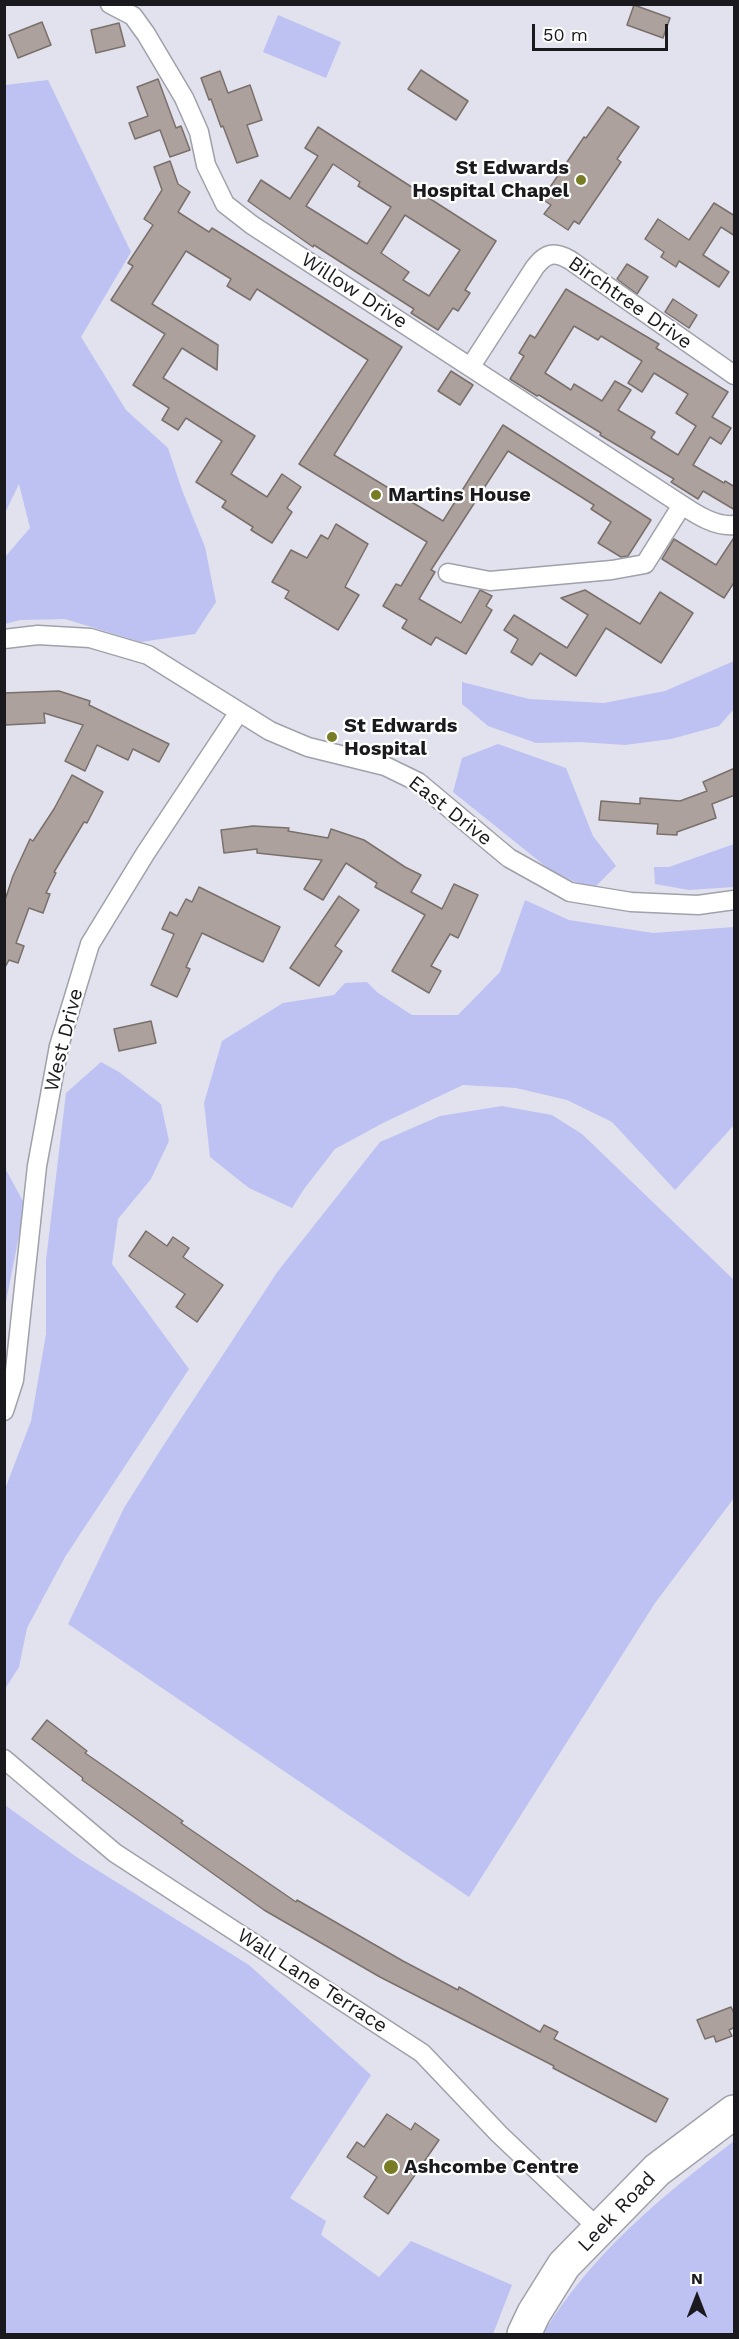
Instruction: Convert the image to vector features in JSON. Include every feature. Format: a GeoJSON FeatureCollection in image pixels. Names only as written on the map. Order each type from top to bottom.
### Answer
{"type":"FeatureCollection","features":[{"type":"Feature","properties":{"kind":"highway","name":"Leek Road"},"geometry":{"type":"LineString","coordinates":[[524,2334],[534,2313],[564,2265],[657,2170],[735,2112]]}},
{"type":"Feature","properties":{"kind":"street","name":"Willow Drive"},"geometry":{"type":"LineString","coordinates":[[110,4],[133,16],[169,71],[199,132],[206,165],[225,204],[252,225],[704,519],[728,526],[735,525]]}},
{"type":"Feature","properties":{"kind":"street","name":"Birchtree Drive"},"geometry":{"type":"LineString","coordinates":[[471,366],[535,267],[551,253],[570,260],[735,375]]}},
{"type":"Feature","properties":{"kind":"street"},"geometry":{"type":"LineString","coordinates":[[448,573],[490,581],[612,570],[645,564],[682,505]]}},
{"type":"Feature","properties":{"kind":"street","name":"East Drive"},"geometry":{"type":"LineString","coordinates":[[4,639],[38,635],[90,638],[148,655],[270,731],[308,747],[385,766],[418,782],[509,858],[570,892],[631,902],[698,905],[735,900]]}},
{"type":"Feature","properties":{"kind":"street","name":"West Drive"},"geometry":{"type":"LineString","coordinates":[[4,1411],[14,1380],[37,1166],[59,1046],[90,944],[145,854],[239,712]]}},
{"type":"Feature","properties":{"kind":"street","name":"Wall Lane Terrace"},"geometry":{"type":"LineString","coordinates":[[4,1758],[115,1853],[422,2053],[499,2133],[600,2229]]}},
{"type":"Feature","properties":{"kind":"shaded area"},"geometry":{"type":"Polygon","coordinates":[[[278,15],[341,42],[326,78],[263,52],[278,15]]]}},
{"type":"Feature","properties":{"kind":"shaded area"},"geometry":{"type":"Polygon","coordinates":[[[48,80],[131,252],[81,337],[126,410],[168,448],[205,547],[216,602],[195,634],[141,642],[65,619],[20,620],[5,624],[5,557],[30,528],[19,484],[5,513],[5,85],[48,80]]]}},
{"type":"Feature","properties":{"kind":"shaded area"},"geometry":{"type":"Polygon","coordinates":[[[734,661],[734,709],[719,726],[671,739],[625,745],[580,742],[536,743],[488,726],[462,704],[462,682],[529,699],[604,703],[665,691],[734,661]]]}},
{"type":"Feature","properties":{"kind":"shaded area"},"geometry":{"type":"Polygon","coordinates":[[[498,744],[566,768],[593,836],[616,866],[592,890],[550,870],[453,792],[462,758],[498,744]]]}},
{"type":"Feature","properties":{"kind":"shaded area"},"geometry":{"type":"Polygon","coordinates":[[[734,844],[734,887],[689,890],[655,884],[654,867],[669,867],[734,844]]]}},
{"type":"Feature","properties":{"kind":"shaded area"},"geometry":{"type":"Polygon","coordinates":[[[525,900],[569,920],[653,933],[734,927],[734,1125],[675,1190],[612,1122],[567,1100],[516,1088],[463,1085],[383,1123],[335,1149],[292,1208],[249,1188],[210,1157],[204,1103],[222,1041],[283,1003],[334,995],[345,983],[367,982],[378,993],[412,1015],[458,1015],[500,972],[525,900]]]}},
{"type":"Feature","properties":{"kind":"shaded area"},"geometry":{"type":"Polygon","coordinates":[[[101,1062],[119,1072],[161,1104],[169,1141],[151,1179],[118,1219],[112,1264],[189,1369],[65,1557],[27,1628],[19,1667],[5,1689],[5,1489],[31,1421],[46,1334],[46,1260],[66,1093],[101,1062]]]}},
{"type":"Feature","properties":{"kind":"shaded area"},"geometry":{"type":"Polygon","coordinates":[[[502,1106],[552,1115],[582,1134],[734,1280],[734,1498],[655,1603],[469,1897],[68,1624],[124,1508],[163,1446],[278,1271],[380,1142],[440,1116],[502,1106]]]}},
{"type":"Feature","properties":{"kind":"shaded area"},"geometry":{"type":"Polygon","coordinates":[[[5,1168],[25,1205],[5,1307],[5,1168]]]}},
{"type":"Feature","properties":{"kind":"shaded area"},"geometry":{"type":"Polygon","coordinates":[[[5,1805],[78,1858],[249,1965],[371,2075],[290,2198],[326,2221],[321,2235],[379,2277],[411,2241],[512,2285],[493,2334],[5,2334],[5,1805]]]}},
{"type":"Feature","properties":{"kind":"shaded area"},"geometry":{"type":"Polygon","coordinates":[[[734,2141],[734,2334],[543,2334],[583,2278],[629,2228],[734,2141]]]}},
{"type":"Feature","properties":{"kind":"building"},"geometry":{"type":"Polygon","coordinates":[[[634,5],[670,18],[663,38],[627,25],[634,5]]]}},
{"type":"Feature","properties":{"kind":"building"},"geometry":{"type":"Polygon","coordinates":[[[42,22],[51,45],[18,58],[9,35],[42,22]]]}},
{"type":"Feature","properties":{"kind":"building"},"geometry":{"type":"Polygon","coordinates":[[[119,23],[125,46],[96,53],[91,30],[119,23]]]}},
{"type":"Feature","properties":{"kind":"building"},"geometry":{"type":"Polygon","coordinates":[[[421,70],[468,101],[456,120],[408,89],[421,70]]]}},
{"type":"Feature","properties":{"kind":"building"},"geometry":{"type":"Polygon","coordinates":[[[220,71],[228,93],[250,85],[262,120],[247,125],[258,156],[237,163],[201,78],[220,71]]]}},
{"type":"Feature","properties":{"kind":"building"},"geometry":{"type":"Polygon","coordinates":[[[158,79],[176,128],[181,126],[190,150],[170,157],[160,130],[135,139],[129,123],[148,116],[137,87],[158,79]]]}},
{"type":"Feature","properties":{"kind":"building","name":"St Edwards Hospital Chapel"},"geometry":{"type":"Polygon","coordinates":[[[608,107],[639,127],[617,159],[621,162],[579,224],[574,221],[568,230],[544,214],[551,205],[542,199],[584,137],[586,138],[608,107]]]}},
{"type":"Feature","properties":{"kind":"building"},"geometry":{"type":"Polygon","coordinates":[[[318,127],[496,241],[465,290],[470,293],[458,311],[453,308],[438,330],[411,313],[414,309],[314,245],[313,247],[248,201],[261,180],[290,199],[318,156],[305,148],[318,127]],[[333,164],[306,206],[367,244],[391,207],[358,186],[360,182],[333,164]],[[405,215],[381,253],[409,272],[403,280],[429,296],[460,250],[405,215]]]}},
{"type":"Feature","properties":{"kind":"building"},"geometry":{"type":"Polygon","coordinates":[[[170,161],[178,184],[190,192],[178,212],[209,232],[212,228],[402,347],[334,455],[443,521],[503,425],[651,520],[628,556],[621,557],[598,543],[611,522],[591,509],[594,505],[508,451],[431,570],[435,572],[419,599],[461,623],[480,590],[492,596],[486,606],[492,610],[466,654],[436,637],[431,645],[402,628],[407,620],[383,606],[396,584],[401,586],[427,542],[299,464],[368,360],[257,289],[250,300],[227,286],[231,279],[186,251],[152,304],[218,345],[217,370],[182,348],[163,378],[255,436],[231,474],[267,497],[282,474],[301,487],[287,508],[292,512],[272,543],[251,530],[253,527],[222,507],[226,501],[196,482],[222,441],[186,418],[178,430],[162,420],[169,408],[133,385],[165,334],[111,300],[133,266],[128,263],[153,225],[144,219],[162,190],[154,167],[170,161]]]}},
{"type":"Feature","properties":{"kind":"building"},"geometry":{"type":"Polygon","coordinates":[[[714,203],[735,216],[735,236],[721,227],[703,255],[729,272],[719,287],[679,261],[676,267],[661,257],[664,252],[645,239],[658,219],[689,240],[714,203]]]}},
{"type":"Feature","properties":{"kind":"building"},"geometry":{"type":"Polygon","coordinates":[[[627,264],[648,277],[637,294],[617,279],[627,264]]]}},
{"type":"Feature","properties":{"kind":"building"},"geometry":{"type":"Polygon","coordinates":[[[566,289],[659,344],[656,348],[728,392],[712,417],[731,428],[721,444],[710,437],[693,465],[735,487],[735,510],[703,491],[698,499],[671,482],[674,479],[510,379],[524,356],[519,353],[530,335],[535,338],[566,289]],[[574,326],[545,373],[571,390],[574,384],[602,401],[615,381],[631,390],[618,410],[655,432],[651,438],[678,455],[696,426],[676,413],[688,394],[654,373],[642,392],[628,383],[642,361],[601,336],[598,340],[574,326]]]}},
{"type":"Feature","properties":{"kind":"building"},"geometry":{"type":"Polygon","coordinates":[[[673,299],[697,315],[689,328],[665,312],[673,299]]]}},
{"type":"Feature","properties":{"kind":"building"},"geometry":{"type":"Polygon","coordinates":[[[451,371],[473,385],[460,405],[438,391],[451,371]]]}},
{"type":"Feature","properties":{"kind":"building"},"geometry":{"type":"Polygon","coordinates":[[[336,524],[368,544],[345,587],[359,595],[338,630],[285,598],[289,591],[272,582],[291,550],[307,558],[321,535],[328,539],[336,524]]]}},
{"type":"Feature","properties":{"kind":"building"},"geometry":{"type":"Polygon","coordinates":[[[735,536],[735,581],[724,598],[662,559],[674,539],[716,565],[735,536]]]}},
{"type":"Feature","properties":{"kind":"building"},"geometry":{"type":"Polygon","coordinates":[[[585,590],[640,624],[660,592],[693,613],[661,663],[606,628],[576,676],[540,653],[532,665],[511,652],[518,639],[504,630],[514,615],[567,648],[588,615],[561,598],[585,590]]]}},
{"type":"Feature","properties":{"kind":"building"},"geometry":{"type":"Polygon","coordinates":[[[59,691],[90,701],[89,705],[169,744],[159,762],[133,749],[128,760],[97,745],[85,771],[65,761],[83,725],[44,713],[45,723],[5,725],[4,693],[59,691]]]}},
{"type":"Feature","properties":{"kind":"building"},"geometry":{"type":"Polygon","coordinates":[[[735,768],[735,795],[712,804],[716,818],[677,832],[677,835],[657,834],[658,824],[599,820],[601,801],[640,804],[640,798],[680,801],[707,791],[703,782],[735,768]]]}},
{"type":"Feature","properties":{"kind":"building"},"geometry":{"type":"Polygon","coordinates":[[[72,775],[103,792],[87,823],[84,822],[54,872],[56,873],[46,893],[50,894],[43,913],[29,908],[16,943],[24,946],[18,963],[9,960],[4,969],[4,903],[13,876],[30,839],[33,841],[54,809],[72,775]]]}},
{"type":"Feature","properties":{"kind":"building"},"geometry":{"type":"Polygon","coordinates":[[[253,826],[289,828],[288,831],[328,838],[331,829],[364,840],[421,875],[411,892],[442,909],[454,884],[478,895],[458,938],[450,934],[431,966],[441,971],[429,993],[392,971],[425,915],[375,887],[377,883],[346,863],[323,900],[304,889],[322,860],[257,853],[257,849],[224,853],[221,830],[253,826]]]}},
{"type":"Feature","properties":{"kind":"building"},"geometry":{"type":"Polygon","coordinates":[[[199,887],[280,927],[263,962],[202,933],[186,967],[190,969],[177,997],[151,985],[174,934],[162,929],[170,912],[177,916],[186,899],[192,902],[199,887]]]}},
{"type":"Feature","properties":{"kind":"building"},"geometry":{"type":"Polygon","coordinates":[[[339,896],[359,910],[335,946],[342,951],[319,986],[290,968],[339,896]]]}},
{"type":"Feature","properties":{"kind":"building"},"geometry":{"type":"Polygon","coordinates":[[[151,1021],[156,1043],[119,1051],[114,1029],[151,1021]]]}},
{"type":"Feature","properties":{"kind":"building"},"geometry":{"type":"Polygon","coordinates":[[[146,1231],[167,1246],[173,1237],[189,1248],[183,1257],[223,1285],[197,1322],[176,1307],[185,1294],[129,1256],[146,1231]]]}},
{"type":"Feature","properties":{"kind":"building"},"geometry":{"type":"Polygon","coordinates":[[[47,1720],[87,1751],[85,1753],[183,1821],[181,1823],[296,1902],[297,1900],[403,1961],[458,1990],[459,1987],[540,2032],[544,2025],[558,2032],[554,2039],[668,2099],[656,2122],[553,2068],[554,2066],[380,1977],[264,1910],[82,1780],[83,1778],[32,1739],[47,1720]]]}},
{"type":"Feature","properties":{"kind":"building"},"geometry":{"type":"Polygon","coordinates":[[[731,2007],[735,2015],[735,2027],[729,2030],[732,2036],[716,2042],[714,2036],[705,2039],[697,2020],[731,2007]]]}},
{"type":"Feature","properties":{"kind":"building","name":"Ashcombe Centre"},"geometry":{"type":"Polygon","coordinates":[[[387,2114],[411,2130],[415,2123],[439,2140],[388,2214],[364,2197],[377,2177],[347,2157],[357,2142],[364,2147],[387,2114]]]}},
{"type":"Feature","properties":{"kind":"place","name":"St Edwards Hospital Chapel"},"geometry":{"type":"Point","coordinates":[581,180]}},
{"type":"Feature","properties":{"kind":"place","name":"Martins House"},"geometry":{"type":"Point","coordinates":[376,495]}},
{"type":"Feature","properties":{"kind":"place","name":"St Edwards Hospital"},"geometry":{"type":"Point","coordinates":[332,737]}},
{"type":"Feature","properties":{"kind":"place","name":"Ashcombe Centre"},"geometry":{"type":"Point","coordinates":[391,2167]}}]}
